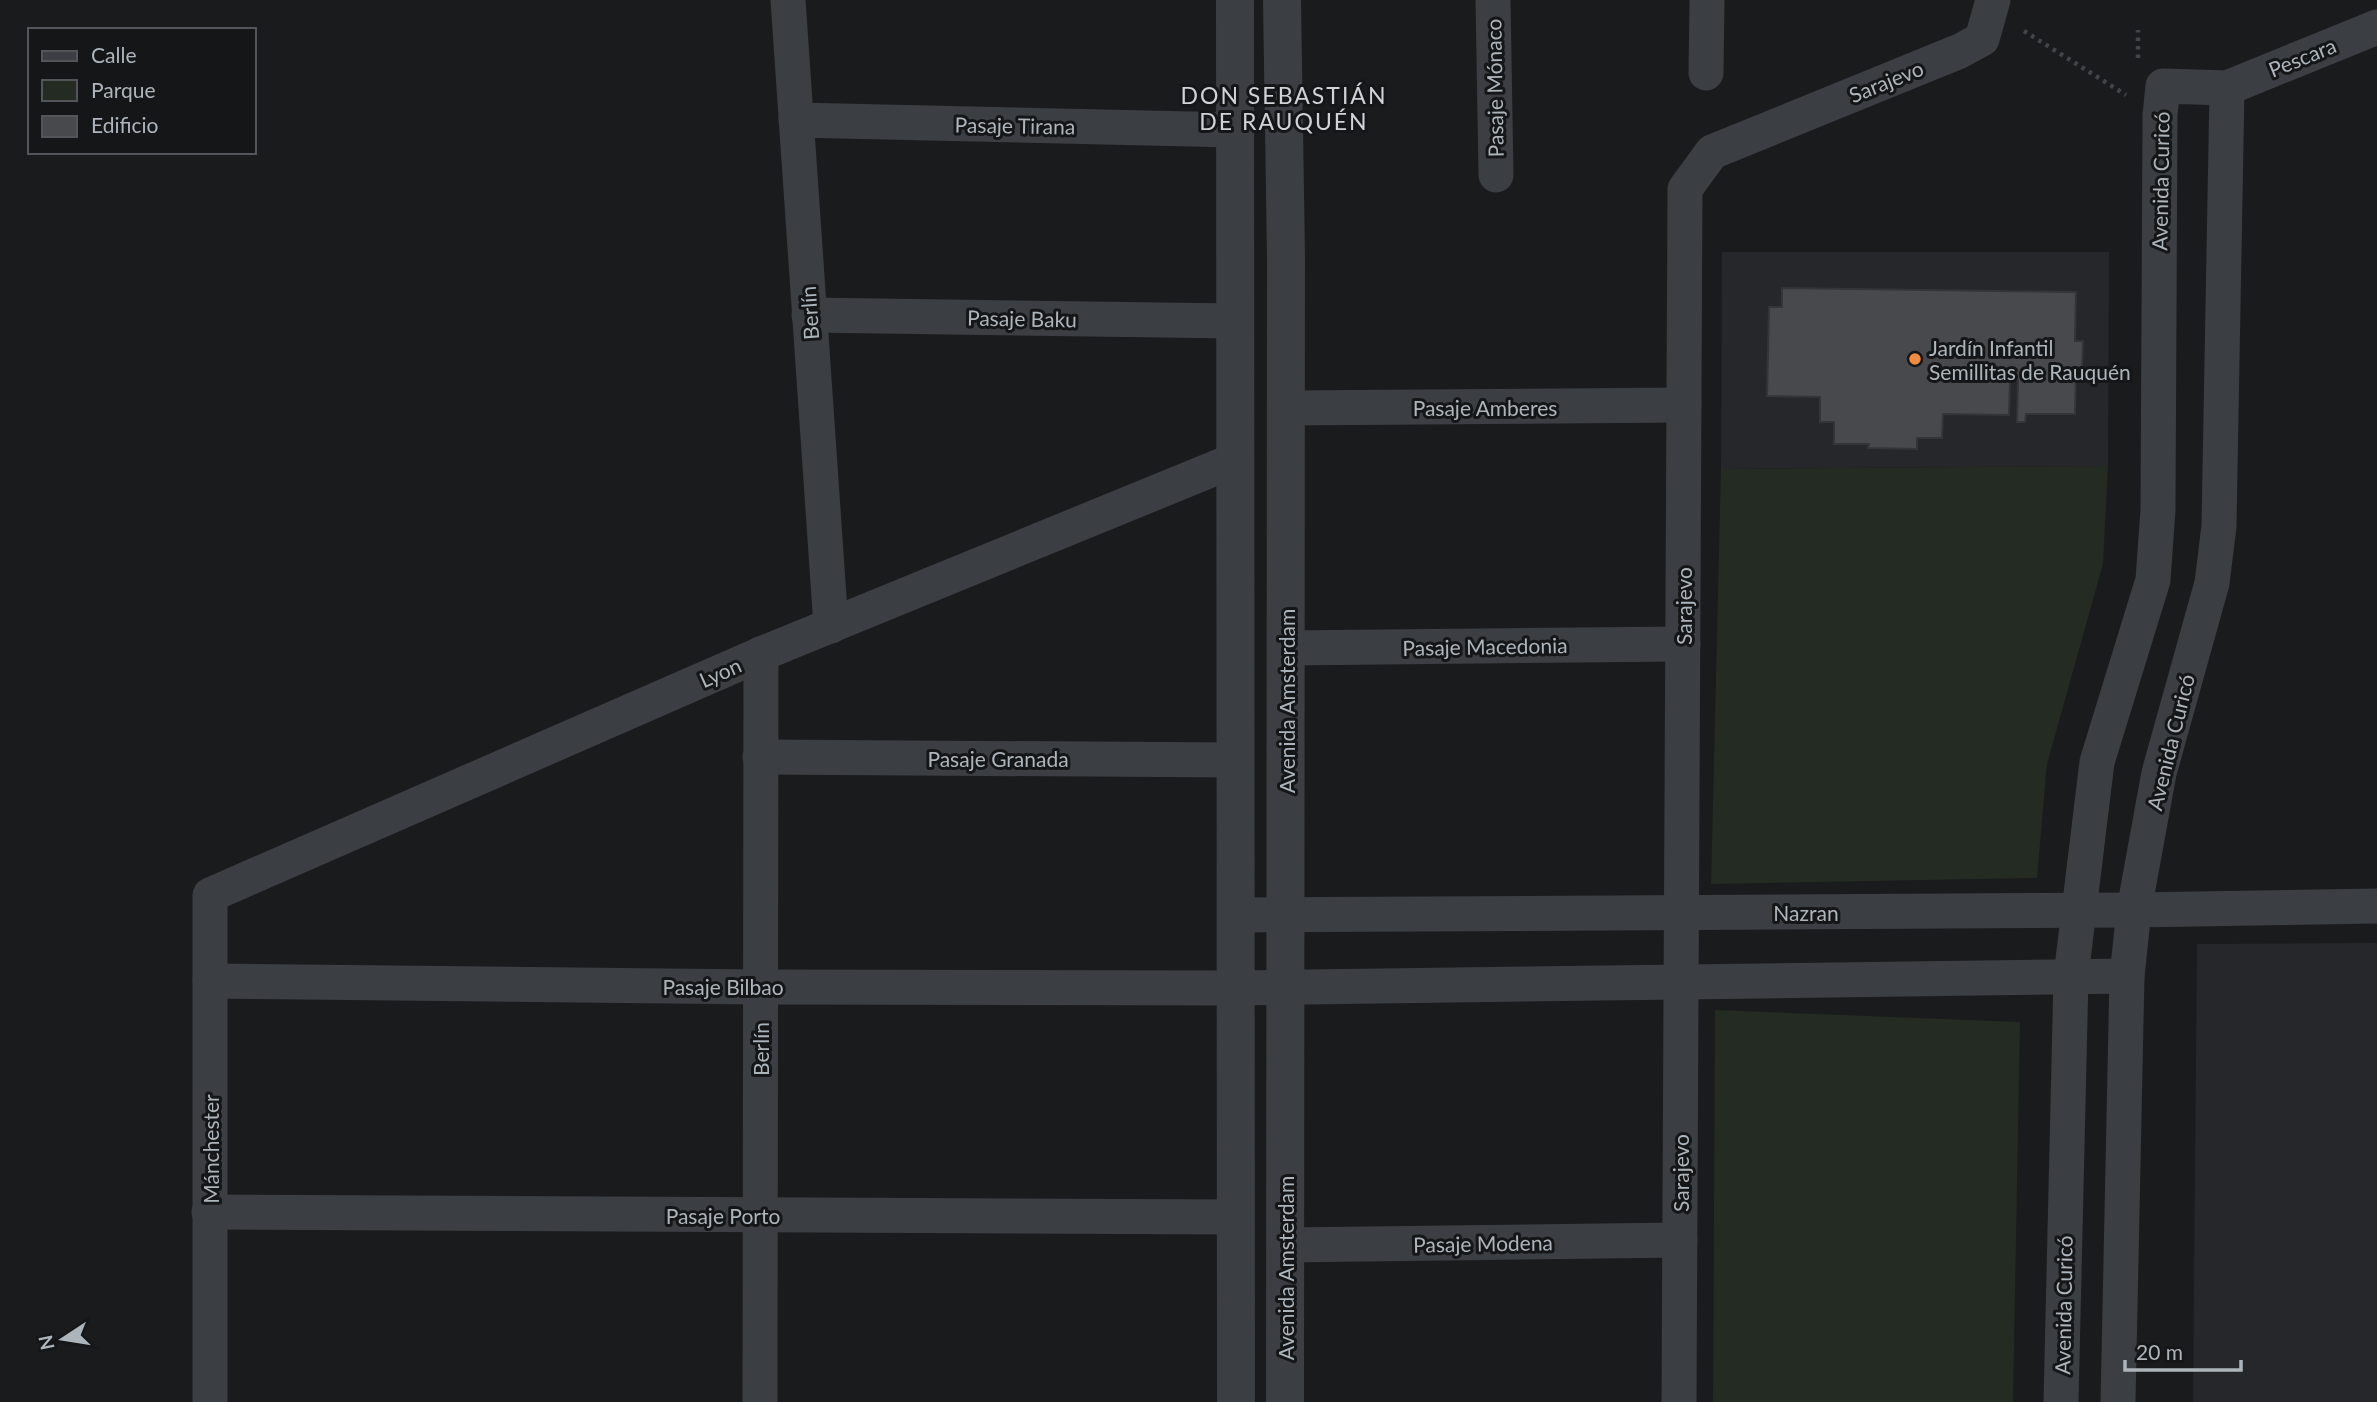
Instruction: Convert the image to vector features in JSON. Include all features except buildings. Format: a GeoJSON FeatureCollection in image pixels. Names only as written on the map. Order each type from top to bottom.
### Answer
{"type":"FeatureCollection","features":[{"type":"Feature","properties":{"kind":"street","name":"Berlín"},"geometry":{"type":"LineString","coordinates":[[788,0],[831,626]]}},
{"type":"Feature","properties":{"kind":"street"},"geometry":{"type":"LineString","coordinates":[[1235,0],[1236,1402]]}},
{"type":"Feature","properties":{"kind":"street","name":"Avenida Amsterdam"},"geometry":{"type":"LineString","coordinates":[[1282,0],[1286,408],[1285,1402]]}},
{"type":"Feature","properties":{"kind":"street","name":"Pasaje Mónaco"},"geometry":{"type":"LineString","coordinates":[[1493,0],[1496,175]]}},
{"type":"Feature","properties":{"kind":"street"},"geometry":{"type":"LineString","coordinates":[[1706,73],[1707,0]]}},
{"type":"Feature","properties":{"kind":"street","name":"Sarajevo"},"geometry":{"type":"LineString","coordinates":[[1679,1402],[1685,189],[1712,152],[1960,51],[1982,38],[1992,5]]}},
{"type":"Feature","properties":{"kind":"street","name":"Pescara"},"geometry":{"type":"LineString","coordinates":[[2227,88],[2377,27]]}},
{"type":"Feature","properties":{"kind":"street","name":"Avenida Curicó"},"geometry":{"type":"LineString","coordinates":[[2060,1402],[2071,976],[2097,762],[2153,580],[2158,510],[2160,115],[2163,86],[2227,88],[2219,526],[2212,583],[2159,773],[2134,910],[2127,976],[2118,1402]]}},
{"type":"Feature","properties":{"kind":"street","name":"Pasaje Tirana"},"geometry":{"type":"LineString","coordinates":[[796,120],[1235,130]]}},
{"type":"Feature","properties":{"kind":"street","name":"Pasaje Baku"},"geometry":{"type":"LineString","coordinates":[[809,315],[1235,321]]}},
{"type":"Feature","properties":{"kind":"street","name":"Pasaje Amberes"},"geometry":{"type":"LineString","coordinates":[[1286,408],[1684,405]]}},
{"type":"Feature","properties":{"kind":"street","name":"Lyon"},"geometry":{"type":"LineString","coordinates":[[210,895],[761,654],[1236,460]]}},
{"type":"Feature","properties":{"kind":"street","name":"Pasaje Macedonia"},"geometry":{"type":"LineString","coordinates":[[1286,648],[1683,644]]}},
{"type":"Feature","properties":{"kind":"street","name":"Berlín"},"geometry":{"type":"LineString","coordinates":[[760,1402],[761,654]]}},
{"type":"Feature","properties":{"kind":"street","name":"Pasaje Granada"},"geometry":{"type":"LineString","coordinates":[[760,757],[1235,760]]}},
{"type":"Feature","properties":{"kind":"street","name":"Mánchester"},"geometry":{"type":"LineString","coordinates":[[210,895],[210,1402]]}},
{"type":"Feature","properties":{"kind":"street","name":"Nazran"},"geometry":{"type":"LineString","coordinates":[[1236,915],[2377,906]]}},
{"type":"Feature","properties":{"kind":"street"},"geometry":{"type":"LineString","coordinates":[[1236,988],[2127,976]]}},
{"type":"Feature","properties":{"kind":"street","name":"Pasaje Bilbao"},"geometry":{"type":"LineString","coordinates":[[210,981],[760,987],[1236,988]]}},
{"type":"Feature","properties":{"kind":"street","name":"Pasaje Porto"},"geometry":{"type":"LineString","coordinates":[[209,1212],[1236,1217]]}},
{"type":"Feature","properties":{"kind":"street","name":"Pasaje Modena"},"geometry":{"type":"LineString","coordinates":[[1286,1245],[1680,1240]]}},
{"type":"Feature","properties":{"kind":"path"},"geometry":{"type":"LineString","coordinates":[[1992,5],[2160,115]]}},
{"type":"Feature","properties":{"kind":"shaded area","name":"Jardín Infantil Semillitas de Rauquén"},"geometry":{"type":"Polygon","coordinates":[[[1722,252],[2109,252],[2108,466],[1721,469],[1722,252]]]}},
{"type":"Feature","properties":{"kind":"shaded area"},"geometry":{"type":"Polygon","coordinates":[[[2377,943],[2377,1402],[2193,1402],[2197,944],[2377,943]]]}},
{"type":"Feature","properties":{"kind":"green space"},"geometry":{"type":"Polygon","coordinates":[[[2108,466],[2103,564],[2047,764],[2037,878],[1711,884],[1721,469],[2108,466]]]}},
{"type":"Feature","properties":{"kind":"green space"},"geometry":{"type":"Polygon","coordinates":[[[1715,1010],[2020,1022],[2013,1402],[1713,1402],[1715,1010]]]}},
{"type":"Feature","properties":{"kind":"place","name":"Jardín Infantil Semillitas de Rauquén"},"geometry":{"type":"Point","coordinates":[1915,359]}},
{"type":"Feature","properties":{"kind":"district","name":"DON SEBASTIÁN DE RAUQUÉN"},"geometry":{"type":"Point","coordinates":[1284,108]}}]}
